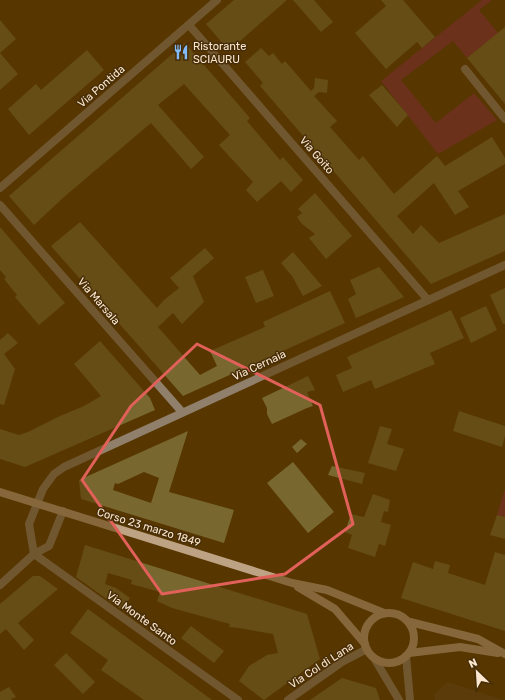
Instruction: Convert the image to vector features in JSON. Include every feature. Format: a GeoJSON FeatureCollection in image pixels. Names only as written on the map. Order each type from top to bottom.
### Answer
{"type":"FeatureCollection","features":[{"type":"Feature","properties":{"kind":"street","name":"Via Pontida"},"geometry":{"type":"LineString","coordinates":[[0,188],[217,0]]}},
{"type":"Feature","properties":{"kind":"street","name":"Via Goito"},"geometry":{"type":"LineString","coordinates":[[189,25],[428,300]]}},
{"type":"Feature","properties":{"kind":"street"},"geometry":{"type":"LineString","coordinates":[[466,69],[505,119]]}},
{"type":"Feature","properties":{"kind":"street","name":"Via Marsala"},"geometry":{"type":"LineString","coordinates":[[0,205],[182,412]]}},
{"type":"Feature","properties":{"kind":"street","name":"Via Cernaia"},"geometry":{"type":"LineString","coordinates":[[34,554],[29,524],[43,489],[54,474],[64,467],[505,265]]}},
{"type":"Feature","properties":{"kind":"street","name":"Corso 23 marzo 1849"},"geometry":{"type":"LineString","coordinates":[[0,492],[292,583],[327,590],[384,613]]}},
{"type":"Feature","properties":{"kind":"street"},"geometry":{"type":"LineString","coordinates":[[0,585],[34,554],[49,546],[62,511]]}},
{"type":"Feature","properties":{"kind":"street","name":"Via Monte Santo"},"geometry":{"type":"LineString","coordinates":[[34,554],[238,700]]}},
{"type":"Feature","properties":{"kind":"street","name":"Corso 23 marzo 1849"},"geometry":{"type":"LineString","coordinates":[[292,583],[335,609],[366,646]]}},
{"type":"Feature","properties":{"kind":"street"},"geometry":{"type":"LineString","coordinates":[[399,700],[366,646],[364,639],[365,630],[369,622],[376,616],[391,612],[404,617],[410,622],[414,630],[415,638],[408,655],[410,700]]}},
{"type":"Feature","properties":{"kind":"street"},"geometry":{"type":"LineString","coordinates":[[410,622],[478,639],[505,654]]}},
{"type":"Feature","properties":{"kind":"street","name":"Via Col di Lana"},"geometry":{"type":"LineString","coordinates":[[288,700],[366,646]]}},
{"type":"Feature","properties":{"kind":"street"},"geometry":{"type":"LineString","coordinates":[[374,658],[388,663],[399,661],[408,655],[460,648],[505,654]]}},
{"type":"Feature","properties":{"kind":"highlighted area"},"geometry":{"type":"Polygon","coordinates":[[[197,344],[320,405],[353,524],[285,574],[162,594],[82,480],[131,406],[197,344]]]}},
{"type":"Feature","properties":{"kind":"shaded area"},"geometry":{"type":"Polygon","coordinates":[[[482,0],[492,0],[479,10],[498,33],[467,58],[453,41],[401,80],[436,123],[474,93],[497,120],[438,154],[381,81],[482,0]]]}},
{"type":"Feature","properties":{"kind":"shaded area"},"geometry":{"type":"Polygon","coordinates":[[[505,489],[505,517],[497,515],[505,489]]]}},
{"type":"Feature","properties":{"kind":"shaded area"},"geometry":{"type":"Polygon","coordinates":[[[448,682],[504,700],[435,700],[434,694],[448,682]]]}},
{"type":"Feature","properties":{"kind":"building"},"geometry":{"type":"Polygon","coordinates":[[[234,0],[287,0],[240,41],[230,52],[206,24],[234,0]]]}},
{"type":"Feature","properties":{"kind":"building"},"geometry":{"type":"Polygon","coordinates":[[[293,0],[314,0],[333,22],[321,32],[293,0]]]}},
{"type":"Feature","properties":{"kind":"building"},"geometry":{"type":"Polygon","coordinates":[[[381,0],[403,0],[435,37],[422,48],[417,42],[386,69],[355,33],[386,6],[381,0]]]}},
{"type":"Feature","properties":{"kind":"building"},"geometry":{"type":"Polygon","coordinates":[[[0,20],[16,39],[0,53],[0,20]]]}},
{"type":"Feature","properties":{"kind":"building"},"geometry":{"type":"Polygon","coordinates":[[[505,27],[505,104],[467,58],[505,27]]]}},
{"type":"Feature","properties":{"kind":"building"},"geometry":{"type":"Polygon","coordinates":[[[185,43],[250,118],[247,121],[280,160],[283,157],[303,180],[291,192],[281,181],[257,202],[246,190],[253,182],[219,145],[230,135],[184,84],[158,105],[204,157],[191,169],[151,123],[64,197],[34,225],[9,196],[185,43]]]}},
{"type":"Feature","properties":{"kind":"building"},"geometry":{"type":"Polygon","coordinates":[[[261,48],[269,56],[273,53],[282,64],[285,61],[311,91],[314,88],[315,78],[328,80],[327,93],[319,92],[314,96],[337,121],[330,127],[359,160],[363,156],[394,194],[437,156],[445,166],[492,137],[505,158],[505,164],[458,191],[469,207],[455,215],[434,183],[397,216],[413,234],[421,225],[439,243],[505,214],[505,251],[431,284],[260,86],[263,83],[245,62],[261,48]]]}},
{"type":"Feature","properties":{"kind":"building"},"geometry":{"type":"Polygon","coordinates":[[[87,50],[104,70],[29,135],[8,109],[36,84],[41,90],[87,50]]]}},
{"type":"Feature","properties":{"kind":"building"},"geometry":{"type":"Polygon","coordinates":[[[0,53],[18,74],[0,90],[0,53]]]}},
{"type":"Feature","properties":{"kind":"building"},"geometry":{"type":"Polygon","coordinates":[[[382,85],[408,115],[397,127],[369,95],[382,85]]]}},
{"type":"Feature","properties":{"kind":"building"},"geometry":{"type":"Polygon","coordinates":[[[315,193],[352,236],[326,259],[309,238],[315,234],[302,224],[297,217],[302,213],[298,209],[315,193]]]}},
{"type":"Feature","properties":{"kind":"building"},"geometry":{"type":"Polygon","coordinates":[[[80,222],[157,308],[164,300],[179,288],[170,278],[205,248],[214,258],[193,276],[204,302],[182,324],[173,313],[158,327],[200,375],[217,366],[210,351],[265,327],[263,322],[330,291],[345,323],[183,396],[51,246],[80,222]]]}},
{"type":"Feature","properties":{"kind":"building"},"geometry":{"type":"Polygon","coordinates":[[[0,227],[65,303],[39,325],[15,297],[17,295],[4,279],[6,277],[0,270],[0,227]]]}},
{"type":"Feature","properties":{"kind":"building"},"geometry":{"type":"Polygon","coordinates":[[[293,252],[322,286],[303,296],[292,276],[281,263],[293,252]]]}},
{"type":"Feature","properties":{"kind":"building"},"geometry":{"type":"Polygon","coordinates":[[[379,267],[404,297],[356,318],[348,299],[356,294],[350,280],[379,267]]]}},
{"type":"Feature","properties":{"kind":"building"},"geometry":{"type":"Polygon","coordinates":[[[263,270],[274,296],[256,303],[245,277],[263,270]]]}},
{"type":"Feature","properties":{"kind":"building"},"geometry":{"type":"Polygon","coordinates":[[[505,288],[505,324],[503,324],[490,295],[505,288]]]}},
{"type":"Feature","properties":{"kind":"building"},"geometry":{"type":"Polygon","coordinates":[[[486,306],[497,330],[471,343],[460,318],[486,306]]]}},
{"type":"Feature","properties":{"kind":"building"},"geometry":{"type":"Polygon","coordinates":[[[451,310],[464,338],[430,353],[435,364],[375,389],[371,380],[343,392],[336,375],[352,368],[347,357],[451,310]]]}},
{"type":"Feature","properties":{"kind":"building"},"geometry":{"type":"Polygon","coordinates":[[[8,333],[18,343],[4,354],[15,369],[4,405],[0,404],[0,340],[8,333]]]}},
{"type":"Feature","properties":{"kind":"building"},"geometry":{"type":"Polygon","coordinates":[[[100,341],[150,398],[155,410],[25,467],[0,459],[0,429],[19,435],[84,406],[101,396],[74,364],[100,341]]]}},
{"type":"Feature","properties":{"kind":"building"},"geometry":{"type":"Polygon","coordinates":[[[308,376],[315,390],[307,392],[313,406],[272,424],[262,398],[308,376]]]}},
{"type":"Feature","properties":{"kind":"building"},"geometry":{"type":"Polygon","coordinates":[[[459,411],[505,426],[505,436],[502,447],[453,431],[459,411]]]}},
{"type":"Feature","properties":{"kind":"building"},"geometry":{"type":"Polygon","coordinates":[[[380,426],[392,429],[387,444],[404,449],[396,471],[368,463],[380,426]]]}},
{"type":"Feature","properties":{"kind":"building"},"geometry":{"type":"Polygon","coordinates":[[[188,431],[169,492],[234,510],[224,543],[81,499],[79,480],[188,431]],[[144,472],[118,484],[115,483],[113,490],[151,503],[159,478],[144,472]]]}},
{"type":"Feature","properties":{"kind":"building"},"geometry":{"type":"Polygon","coordinates":[[[301,439],[307,444],[297,453],[292,447],[301,439]]]}},
{"type":"Feature","properties":{"kind":"building"},"geometry":{"type":"Polygon","coordinates":[[[293,462],[334,512],[308,533],[267,483],[293,462]]]}},
{"type":"Feature","properties":{"kind":"building"},"geometry":{"type":"Polygon","coordinates":[[[332,466],[365,473],[362,484],[328,475],[332,466]]]}},
{"type":"Feature","properties":{"kind":"building"},"geometry":{"type":"Polygon","coordinates":[[[373,494],[390,500],[388,512],[384,511],[381,522],[391,525],[385,546],[379,544],[375,557],[348,548],[352,535],[345,532],[351,514],[364,517],[373,494]]]}},
{"type":"Feature","properties":{"kind":"building"},"geometry":{"type":"Polygon","coordinates":[[[497,515],[505,517],[505,539],[490,535],[497,515]]]}},
{"type":"Feature","properties":{"kind":"building"},"geometry":{"type":"Polygon","coordinates":[[[85,545],[307,614],[320,659],[264,700],[239,681],[249,666],[267,655],[278,653],[273,634],[229,627],[230,624],[172,608],[157,601],[160,592],[131,584],[132,580],[108,573],[105,584],[116,588],[130,598],[122,610],[76,577],[85,545]]]}},
{"type":"Feature","properties":{"kind":"building"},"geometry":{"type":"Polygon","coordinates":[[[495,552],[505,555],[505,631],[401,598],[413,562],[433,569],[435,561],[450,565],[448,573],[485,585],[495,552]]]}},
{"type":"Feature","properties":{"kind":"building"},"geometry":{"type":"Polygon","coordinates":[[[33,576],[40,576],[58,589],[18,623],[34,640],[24,650],[6,629],[0,634],[0,604],[33,576]]]}},
{"type":"Feature","properties":{"kind":"building"},"geometry":{"type":"Polygon","coordinates":[[[88,609],[212,700],[144,700],[101,670],[108,660],[70,633],[88,609]]]}},
{"type":"Feature","properties":{"kind":"building"},"geometry":{"type":"Polygon","coordinates":[[[191,626],[224,651],[214,663],[181,638],[191,626]]]}},
{"type":"Feature","properties":{"kind":"building"},"geometry":{"type":"Polygon","coordinates":[[[66,653],[95,682],[83,694],[54,665],[66,653]]]}},
{"type":"Feature","properties":{"kind":"building"},"geometry":{"type":"Polygon","coordinates":[[[342,678],[376,688],[380,700],[310,700],[342,678]]]}},
{"type":"Feature","properties":{"kind":"building"},"geometry":{"type":"Polygon","coordinates":[[[9,687],[16,697],[11,699],[12,700],[0,700],[0,692],[9,687]]]}},
{"type":"Feature","properties":{"kind":"place","name":"Ristorante SCIAURU"},"geometry":{"type":"Point","coordinates":[181,52]}}]}
